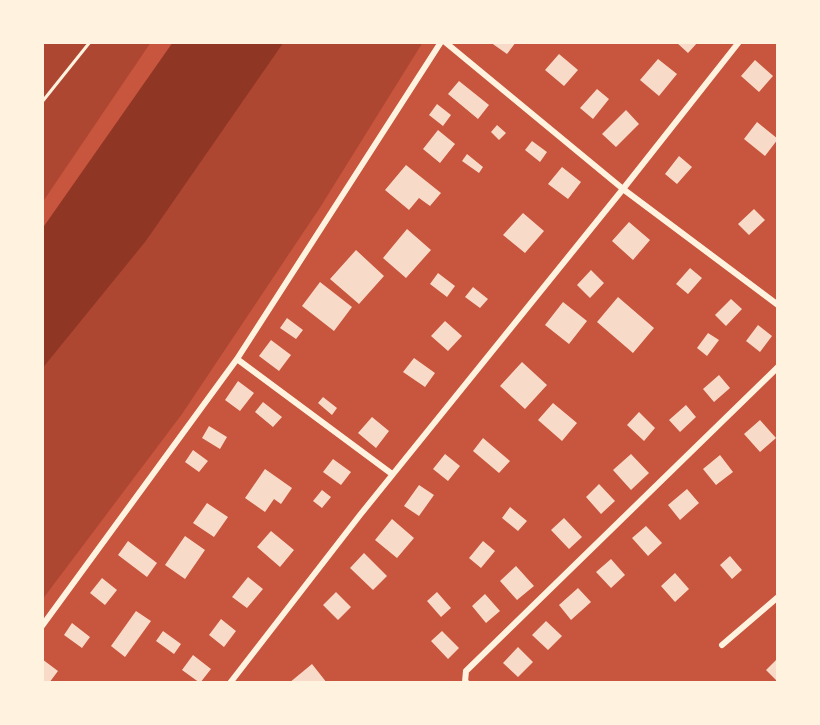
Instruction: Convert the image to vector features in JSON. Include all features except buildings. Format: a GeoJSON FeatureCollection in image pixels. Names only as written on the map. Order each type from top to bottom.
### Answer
{"type":"FeatureCollection","features":[{"type":"Feature","properties":{"kind":"street"},"geometry":{"type":"LineString","coordinates":[[42,626],[237,359],[443,42],[623,189],[778,305]]}},
{"type":"Feature","properties":{"kind":"street"},"geometry":{"type":"LineString","coordinates":[[230,683],[392,474],[740,42]]}},
{"type":"Feature","properties":{"kind":"street"},"geometry":{"type":"LineString","coordinates":[[237,359],[392,474]]}},
{"type":"Feature","properties":{"kind":"street"},"geometry":{"type":"LineString","coordinates":[[467,683],[465,682],[466,670],[778,367]]}},
{"type":"Feature","properties":{"kind":"street"},"geometry":{"type":"LineString","coordinates":[[722,645],[778,597]]}},
{"type":"Feature","properties":{"kind":"path"},"geometry":{"type":"LineString","coordinates":[[42,102],[90,42]]}},
{"type":"Feature","properties":{"kind":"shaded area"},"geometry":{"type":"Polygon","coordinates":[[[42,42],[151,42],[42,203],[42,42]]]}},
{"type":"Feature","properties":{"kind":"shaded area"},"geometry":{"type":"Polygon","coordinates":[[[173,42],[284,42],[146,241],[42,369],[42,229],[173,42]]]}},
{"type":"Feature","properties":{"kind":"shaded area"},"geometry":{"type":"Polygon","coordinates":[[[284,42],[423,42],[321,206],[182,414],[42,600],[42,369],[146,241],[284,42]]]}}]}
